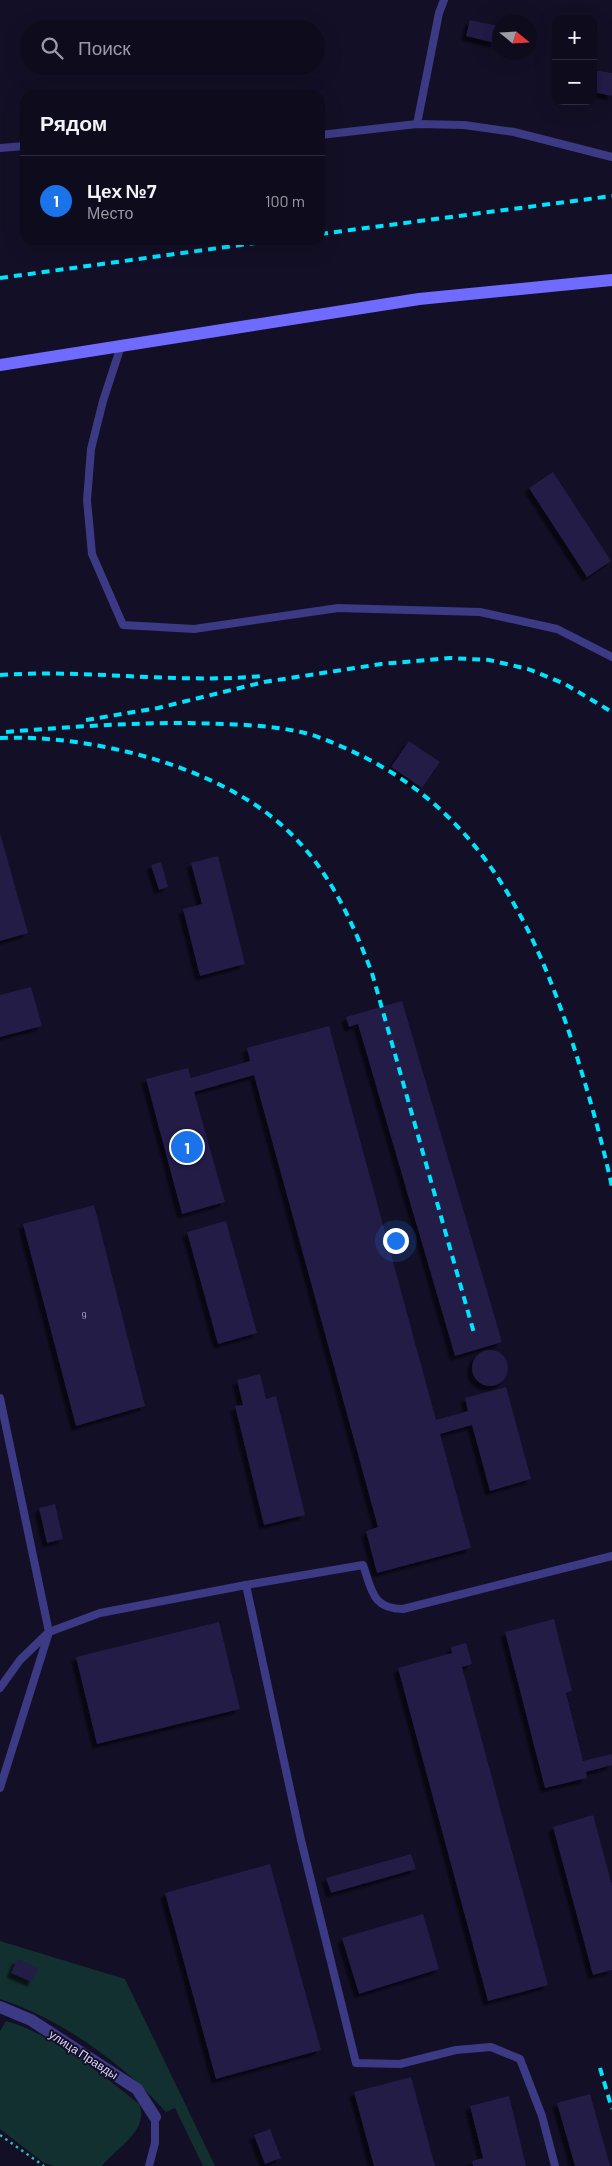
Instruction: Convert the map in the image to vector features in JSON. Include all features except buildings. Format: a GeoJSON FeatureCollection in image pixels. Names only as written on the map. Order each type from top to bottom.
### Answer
{"type":"FeatureCollection","features":[{"type":"Feature","properties":{"kind":"main road"},"geometry":{"type":"LineString","coordinates":[[0,365],[419,299],[612,280]]}},
{"type":"Feature","properties":{"kind":"street","name":"улица Правды"},"geometry":{"type":"LineString","coordinates":[[0,2008],[31,2020],[137,2088],[155,2117]]}},
{"type":"Feature","properties":{"kind":"lane"},"geometry":{"type":"LineString","coordinates":[[417,124],[439,13],[444,0]]}},
{"type":"Feature","properties":{"kind":"lane"},"geometry":{"type":"LineString","coordinates":[[325,134],[437,123],[491,128],[612,157]]}},
{"type":"Feature","properties":{"kind":"lane"},"geometry":{"type":"LineString","coordinates":[[0,148],[20,146]]}},
{"type":"Feature","properties":{"kind":"lane"},"geometry":{"type":"LineString","coordinates":[[121,346],[103,401],[92,449],[87,500],[92,554],[123,625],[194,629],[338,608],[480,612],[557,629],[612,657]]}},
{"type":"Feature","properties":{"kind":"lane"},"geometry":{"type":"LineString","coordinates":[[0,1398],[49,1632],[0,1788]]}},
{"type":"Feature","properties":{"kind":"lane"},"geometry":{"type":"LineString","coordinates":[[0,1688],[20,1660],[49,1632],[100,1613],[363,1565],[377,1602],[384,1606],[403,1609],[612,1556]]}},
{"type":"Feature","properties":{"kind":"lane"},"geometry":{"type":"LineString","coordinates":[[246,1585],[301,1840],[356,2063],[400,2064],[456,2050],[491,2047],[520,2059],[542,2116],[555,2166]]}},
{"type":"Feature","properties":{"kind":"lane"},"geometry":{"type":"LineString","coordinates":[[149,2166],[155,2143],[155,2117]]}},
{"type":"Feature","properties":{"kind":"path"},"geometry":{"type":"LineString","coordinates":[[0,2135],[44,2166]]}},
{"type":"Feature","properties":{"kind":"green space"},"geometry":{"type":"Polygon","coordinates":[[[0,1941],[125,1979],[215,2166],[203,2166],[175,2108],[166,2112],[111,2060],[68,2031],[46,2018],[0,1999],[0,1941]]]}},
{"type":"Feature","properties":{"kind":"green space"},"geometry":{"type":"Polygon","coordinates":[[[6,2021],[41,2035],[59,2045],[93,2068],[139,2104],[140,2122],[136,2130],[102,2166],[54,2166],[44,2163],[0,2129],[0,2031],[6,2021]]]}},
{"type":"Feature","properties":{"kind":"railway"},"geometry":{"type":"LineString","coordinates":[[325,233],[612,196]]}},
{"type":"Feature","properties":{"kind":"railway"},"geometry":{"type":"LineString","coordinates":[[0,278],[241,245]]}},
{"type":"Feature","properties":{"kind":"railway"},"geometry":{"type":"LineString","coordinates":[[86,720],[158,708],[264,682],[381,664],[450,658],[489,660],[528,669],[565,684],[612,712]]}},
{"type":"Feature","properties":{"kind":"railway"},"geometry":{"type":"LineString","coordinates":[[0,675],[65,674],[164,678],[262,676]]}},
{"type":"Feature","properties":{"kind":"railway"},"geometry":{"type":"LineString","coordinates":[[6,732],[164,723],[273,727],[301,732],[334,743],[366,758],[406,782],[441,810],[471,842],[497,876],[539,953],[571,1038],[593,1112],[612,1187]]}},
{"type":"Feature","properties":{"kind":"railway"},"geometry":{"type":"LineString","coordinates":[[0,738],[35,738],[113,748],[152,758],[190,772],[227,788],[259,808],[287,830],[315,861],[338,897],[372,973],[474,1333]]}},
{"type":"Feature","properties":{"kind":"railway"},"geometry":{"type":"LineString","coordinates":[[600,2068],[612,2109]]}},
{"type":"Feature","properties":{"kind":"place","name":"Цех №7"},"geometry":{"type":"Point","coordinates":[187,1147]}}]}
